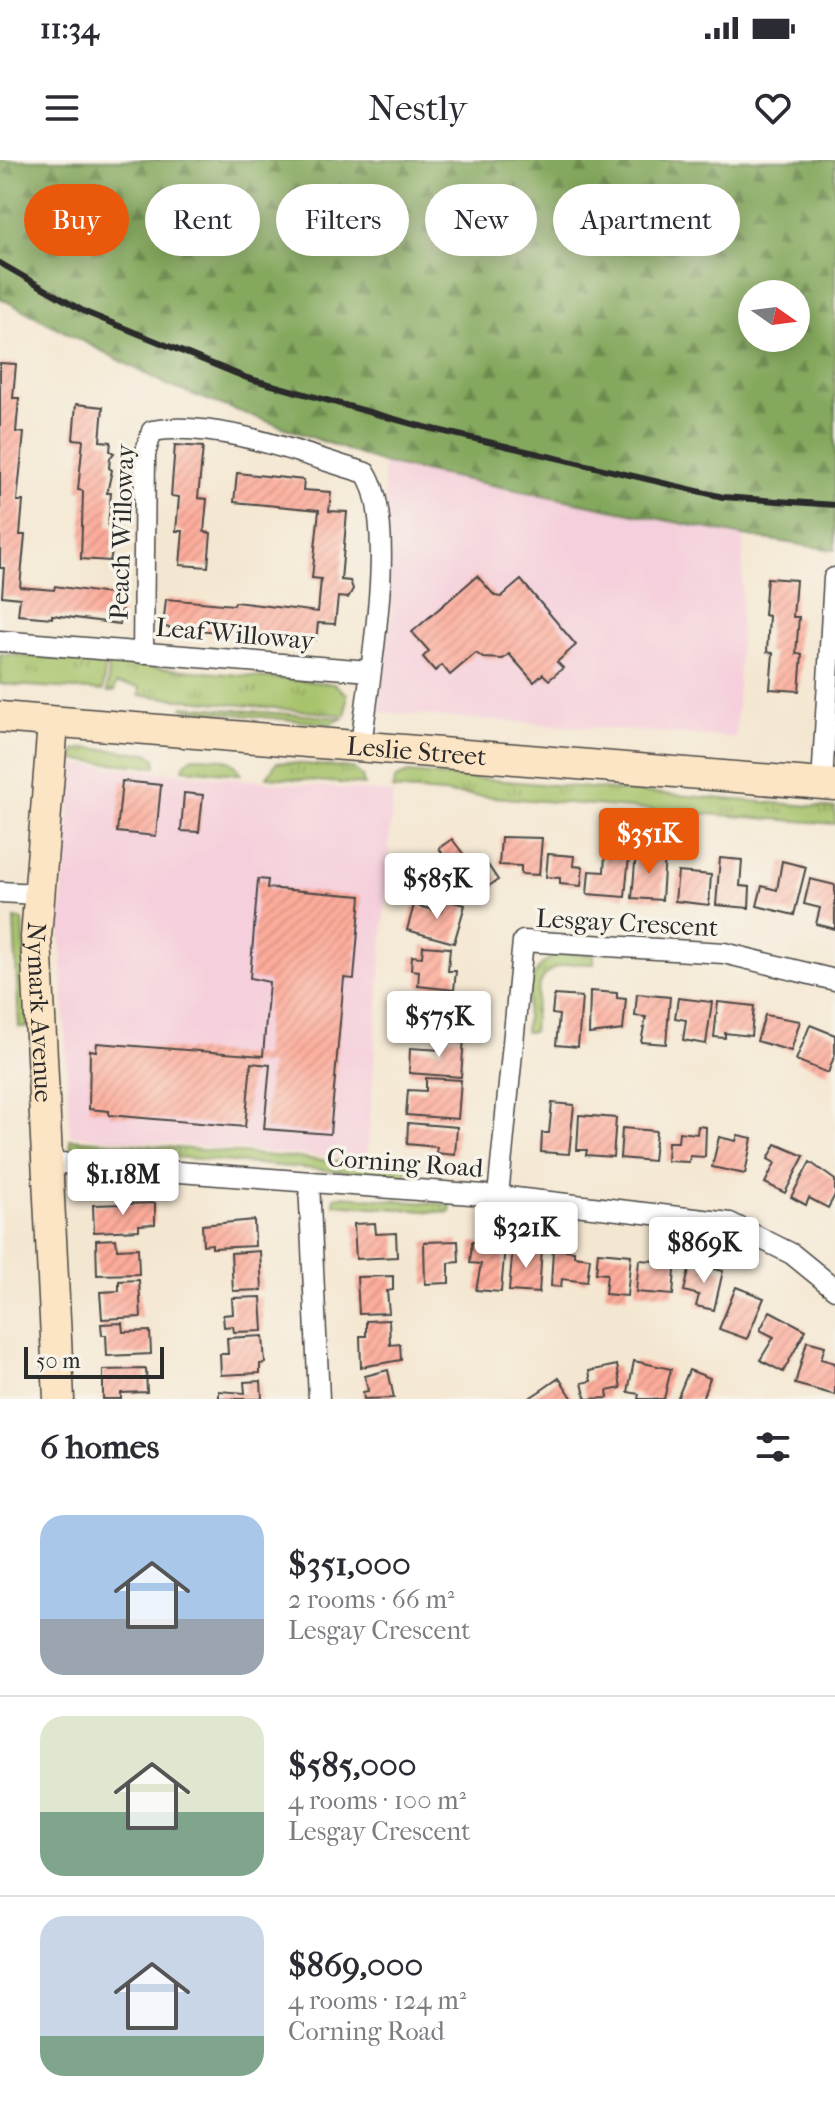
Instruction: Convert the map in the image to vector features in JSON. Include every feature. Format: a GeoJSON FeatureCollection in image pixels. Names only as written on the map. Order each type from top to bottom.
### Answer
{"type":"FeatureCollection","features":[{"type":"Feature","properties":{"kind":"main road","name":"Leslie Street"},"geometry":{"type":"LineString","coordinates":[[0,717],[828,785]]}},
{"type":"Feature","properties":{"kind":"main road","name":"Nymark Avenue"},"geometry":{"type":"LineString","coordinates":[[53,723],[37,894],[59,1399]]}},
{"type":"Feature","properties":{"kind":"street","name":"Peach Willoway"},"geometry":{"type":"LineString","coordinates":[[143,653],[145,454],[152,431],[177,426],[261,443],[366,473],[377,491],[380,614],[369,671],[361,746]]}},
{"type":"Feature","properties":{"kind":"street"},"geometry":{"type":"LineString","coordinates":[[828,785],[834,578]]}},
{"type":"Feature","properties":{"kind":"street","name":"Leaf Willoway"},"geometry":{"type":"LineString","coordinates":[[0,641],[369,671]]}},
{"type":"Feature","properties":{"kind":"street"},"geometry":{"type":"LineString","coordinates":[[0,892],[37,894]]}},
{"type":"Feature","properties":{"kind":"street","name":"Lesgay Crescent"},"geometry":{"type":"LineString","coordinates":[[498,1196],[523,941],[724,953],[835,980]]}},
{"type":"Feature","properties":{"kind":"street","name":"Corning Road"},"geometry":{"type":"LineString","coordinates":[[47,1162],[498,1196],[730,1223],[792,1254],[835,1289]]}},
{"type":"Feature","properties":{"kind":"street"},"geometry":{"type":"LineString","coordinates":[[309,1182],[319,1399]]}},
{"type":"Feature","properties":{"kind":"shaded area"},"geometry":{"type":"Polygon","coordinates":[[[383,463],[744,536],[736,738],[379,712],[391,616],[383,463]]]}},
{"type":"Feature","properties":{"kind":"shaded area"},"geometry":{"type":"Polygon","coordinates":[[[74,764],[393,793],[367,1160],[70,1135],[60,924],[74,764]]]}},
{"type":"Feature","properties":{"kind":"green space"},"geometry":{"type":"Polygon","coordinates":[[[0,160],[835,160],[835,550],[744,536],[383,463],[169,386],[0,298],[0,160]]]}},
{"type":"Feature","properties":{"kind":"green space"},"geometry":{"type":"Polygon","coordinates":[[[0,654],[105,663],[103,691],[0,684],[0,654]]]}},
{"type":"Feature","properties":{"kind":"green space"},"geometry":{"type":"Polygon","coordinates":[[[109,663],[334,684],[347,694],[346,715],[139,695],[140,687],[116,684],[114,692],[107,692],[109,663]]]}},
{"type":"Feature","properties":{"kind":"green space"},"geometry":{"type":"Polygon","coordinates":[[[183,706],[343,718],[331,724],[182,709],[183,706]]]}},
{"type":"Feature","properties":{"kind":"green space"},"geometry":{"type":"Polygon","coordinates":[[[87,748],[147,753],[155,758],[156,767],[74,760],[75,750],[87,748]]]}},
{"type":"Feature","properties":{"kind":"green space"},"geometry":{"type":"Polygon","coordinates":[[[193,757],[233,763],[241,774],[183,769],[193,757]]]}},
{"type":"Feature","properties":{"kind":"green space"},"geometry":{"type":"Polygon","coordinates":[[[277,762],[353,768],[362,776],[364,785],[267,777],[277,762]]]}},
{"type":"Feature","properties":{"kind":"green space"},"geometry":{"type":"Polygon","coordinates":[[[408,773],[835,808],[835,824],[392,789],[396,778],[408,773]]]}},
{"type":"Feature","properties":{"kind":"green space"},"geometry":{"type":"Polygon","coordinates":[[[14,919],[23,920],[28,1027],[19,1027],[14,919]]]}},
{"type":"Feature","properties":{"kind":"green space"},"geometry":{"type":"Polygon","coordinates":[[[560,953],[594,955],[594,964],[560,966],[550,971],[539,987],[533,1032],[525,1032],[528,997],[534,976],[540,966],[560,953]]]}},
{"type":"Feature","properties":{"kind":"green space"},"geometry":{"type":"Polygon","coordinates":[[[70,1139],[406,1167],[406,1177],[71,1148],[70,1139]]]}},
{"type":"Feature","properties":{"kind":"green space"},"geometry":{"type":"Polygon","coordinates":[[[335,1197],[451,1205],[450,1213],[334,1204],[335,1197]]]}},
{"type":"Feature","properties":{"kind":"building"},"geometry":{"type":"Polygon","coordinates":[[[0,363],[16,364],[13,398],[19,398],[16,432],[24,433],[17,501],[23,501],[20,535],[25,535],[20,587],[54,590],[55,586],[123,596],[120,624],[52,615],[52,618],[18,615],[20,598],[2,596],[0,363]]]}},
{"type":"Feature","properties":{"kind":"building"},"geometry":{"type":"Polygon","coordinates":[[[76,404],[103,407],[100,441],[111,442],[110,451],[114,453],[110,458],[109,468],[112,470],[107,493],[111,493],[108,526],[113,527],[115,538],[110,561],[81,559],[83,491],[78,490],[83,440],[73,439],[76,404]]]}},
{"type":"Feature","properties":{"kind":"building"},"geometry":{"type":"Polygon","coordinates":[[[175,445],[203,447],[198,498],[207,499],[204,532],[211,533],[208,567],[180,565],[183,531],[176,531],[179,497],[171,496],[175,445]]]}},
{"type":"Feature","properties":{"kind":"building"},"geometry":{"type":"Polygon","coordinates":[[[237,473],[304,480],[303,490],[331,492],[329,511],[347,512],[341,580],[350,581],[353,589],[348,598],[338,597],[335,624],[318,623],[316,640],[231,630],[231,633],[163,627],[166,599],[234,605],[235,602],[318,612],[321,579],[312,578],[319,510],[234,502],[237,473]]]}},
{"type":"Feature","properties":{"kind":"building"},"geometry":{"type":"Polygon","coordinates":[[[477,576],[495,596],[501,597],[521,580],[576,645],[557,662],[563,668],[549,680],[543,674],[534,682],[509,654],[503,659],[483,658],[476,653],[450,675],[442,665],[435,671],[423,657],[429,651],[412,632],[477,576]]]}},
{"type":"Feature","properties":{"kind":"building"},"geometry":{"type":"Polygon","coordinates":[[[767,578],[796,580],[793,617],[799,617],[796,654],[802,654],[799,691],[770,689],[773,653],[767,652],[769,616],[764,615],[767,578]]]}},
{"type":"Feature","properties":{"kind":"building"},"geometry":{"type":"Polygon","coordinates":[[[122,781],[161,785],[156,836],[117,832],[122,781]]]}},
{"type":"Feature","properties":{"kind":"building"},"geometry":{"type":"Polygon","coordinates":[[[184,793],[203,795],[199,832],[181,831],[184,793]]]}},
{"type":"Feature","properties":{"kind":"building"},"geometry":{"type":"Polygon","coordinates":[[[501,837],[542,838],[539,875],[521,874],[521,866],[499,865],[501,837]]]}},
{"type":"Feature","properties":{"kind":"building"},"geometry":{"type":"Polygon","coordinates":[[[452,839],[475,869],[486,862],[498,880],[465,901],[438,860],[444,856],[439,848],[452,839]]]}},
{"type":"Feature","properties":{"kind":"building"},"geometry":{"type":"Polygon","coordinates":[[[636,852],[665,855],[662,900],[632,898],[636,852]]]}},
{"type":"Feature","properties":{"kind":"building"},"geometry":{"type":"Polygon","coordinates":[[[548,854],[574,856],[573,866],[583,867],[581,886],[560,884],[560,878],[546,877],[548,854]]]}},
{"type":"Feature","properties":{"kind":"building"},"geometry":{"type":"Polygon","coordinates":[[[605,854],[629,855],[625,897],[587,894],[589,871],[604,872],[605,854]]]}},
{"type":"Feature","properties":{"kind":"building"},"geometry":{"type":"Polygon","coordinates":[[[720,858],[742,860],[740,886],[750,887],[749,908],[716,905],[720,858]]]}},
{"type":"Feature","properties":{"kind":"building"},"geometry":{"type":"Polygon","coordinates":[[[782,861],[806,867],[794,915],[757,906],[762,886],[777,890],[782,861]]]}},
{"type":"Feature","properties":{"kind":"building"},"geometry":{"type":"Polygon","coordinates":[[[678,872],[711,875],[709,905],[675,901],[678,872]]]}},
{"type":"Feature","properties":{"kind":"building"},"geometry":{"type":"Polygon","coordinates":[[[258,879],[268,880],[267,888],[361,896],[354,979],[344,978],[330,1134],[264,1129],[270,1065],[251,1063],[245,1127],[109,1115],[109,1111],[89,1109],[90,1050],[96,1051],[97,1043],[263,1056],[269,982],[250,978],[258,879]]]}},
{"type":"Feature","properties":{"kind":"building"},"geometry":{"type":"Polygon","coordinates":[[[810,879],[835,885],[835,929],[816,924],[820,908],[804,904],[810,879]]]}},
{"type":"Feature","properties":{"kind":"building"},"geometry":{"type":"Polygon","coordinates":[[[445,900],[465,905],[454,943],[407,930],[414,905],[441,912],[445,900]]]}},
{"type":"Feature","properties":{"kind":"building"},"geometry":{"type":"Polygon","coordinates":[[[423,946],[450,948],[448,971],[456,971],[454,990],[418,986],[419,971],[411,970],[412,956],[422,957],[423,946]]]}},
{"type":"Feature","properties":{"kind":"building"},"geometry":{"type":"Polygon","coordinates":[[[590,991],[617,993],[617,998],[626,999],[623,1030],[589,1034],[590,991]]]}},
{"type":"Feature","properties":{"kind":"building"},"geometry":{"type":"Polygon","coordinates":[[[433,994],[467,996],[464,1035],[412,1031],[414,1006],[432,1007],[433,994]]]}},
{"type":"Feature","properties":{"kind":"building"},"geometry":{"type":"Polygon","coordinates":[[[637,994],[670,997],[666,1044],[641,1042],[646,1017],[635,1016],[637,994]]]}},
{"type":"Feature","properties":{"kind":"building"},"geometry":{"type":"Polygon","coordinates":[[[554,995],[582,997],[578,1047],[556,1045],[559,1015],[552,1014],[554,995]]]}},
{"type":"Feature","properties":{"kind":"building"},"geometry":{"type":"Polygon","coordinates":[[[678,998],[712,1002],[706,1044],[683,1040],[686,1020],[675,1018],[678,998]]]}},
{"type":"Feature","properties":{"kind":"building"},"geometry":{"type":"Polygon","coordinates":[[[718,1002],[754,1006],[751,1036],[725,1033],[725,1038],[714,1037],[718,1002]]]}},
{"type":"Feature","properties":{"kind":"building"},"geometry":{"type":"Polygon","coordinates":[[[765,1015],[800,1021],[791,1051],[757,1041],[765,1015]]]}},
{"type":"Feature","properties":{"kind":"building"},"geometry":{"type":"Polygon","coordinates":[[[810,1025],[835,1035],[835,1054],[828,1073],[796,1060],[810,1025]]]}},
{"type":"Feature","properties":{"kind":"building"},"geometry":{"type":"Polygon","coordinates":[[[443,1037],[464,1038],[461,1077],[409,1073],[410,1048],[442,1050],[443,1037]]]}},
{"type":"Feature","properties":{"kind":"building"},"geometry":{"type":"Polygon","coordinates":[[[426,1078],[461,1080],[458,1119],[406,1115],[408,1090],[426,1091],[426,1078]]]}},
{"type":"Feature","properties":{"kind":"building"},"geometry":{"type":"Polygon","coordinates":[[[552,1103],[574,1105],[569,1154],[541,1152],[542,1133],[549,1133],[552,1103]]]}},
{"type":"Feature","properties":{"kind":"building"},"geometry":{"type":"Polygon","coordinates":[[[579,1115],[616,1118],[613,1157],[586,1155],[587,1150],[577,1150],[579,1115]]]}},
{"type":"Feature","properties":{"kind":"building"},"geometry":{"type":"Polygon","coordinates":[[[408,1123],[457,1127],[455,1155],[436,1153],[437,1147],[407,1144],[408,1123]]]}},
{"type":"Feature","properties":{"kind":"building"},"geometry":{"type":"Polygon","coordinates":[[[698,1126],[706,1127],[705,1157],[690,1156],[689,1162],[667,1161],[668,1142],[678,1142],[679,1132],[697,1134],[698,1126]]]}},
{"type":"Feature","properties":{"kind":"building"},"geometry":{"type":"Polygon","coordinates":[[[622,1128],[656,1131],[653,1161],[620,1158],[622,1128]]]}},
{"type":"Feature","properties":{"kind":"building"},"geometry":{"type":"Polygon","coordinates":[[[738,1135],[752,1138],[745,1174],[712,1167],[719,1137],[736,1141],[738,1135]]]}},
{"type":"Feature","properties":{"kind":"building"},"geometry":{"type":"Polygon","coordinates":[[[776,1144],[804,1156],[785,1193],[765,1183],[775,1163],[768,1159],[776,1144]]]}},
{"type":"Feature","properties":{"kind":"building"},"geometry":{"type":"Polygon","coordinates":[[[810,1162],[835,1180],[835,1195],[828,1208],[809,1198],[806,1205],[791,1197],[810,1162]]]}},
{"type":"Feature","properties":{"kind":"building"},"geometry":{"type":"Polygon","coordinates":[[[155,1203],[155,1224],[139,1225],[139,1230],[94,1232],[93,1205],[155,1203]]]}},
{"type":"Feature","properties":{"kind":"building"},"geometry":{"type":"Polygon","coordinates":[[[254,1220],[255,1246],[212,1248],[212,1244],[203,1245],[202,1225],[254,1220]]]}},
{"type":"Feature","properties":{"kind":"building"},"geometry":{"type":"Polygon","coordinates":[[[375,1223],[376,1234],[396,1233],[397,1257],[356,1259],[354,1224],[375,1223]]]}},
{"type":"Feature","properties":{"kind":"building"},"geometry":{"type":"Polygon","coordinates":[[[116,1239],[117,1249],[138,1248],[139,1274],[97,1275],[96,1240],[116,1239]]]}},
{"type":"Feature","properties":{"kind":"building"},"geometry":{"type":"Polygon","coordinates":[[[458,1241],[459,1262],[449,1263],[449,1283],[425,1284],[424,1242],[458,1241]]]}},
{"type":"Feature","properties":{"kind":"building"},"geometry":{"type":"Polygon","coordinates":[[[472,1242],[505,1245],[501,1292],[476,1290],[481,1264],[470,1263],[472,1242]]]}},
{"type":"Feature","properties":{"kind":"building"},"geometry":{"type":"Polygon","coordinates":[[[513,1246],[542,1248],[539,1293],[509,1291],[513,1246]]]}},
{"type":"Feature","properties":{"kind":"building"},"geometry":{"type":"Polygon","coordinates":[[[553,1249],[574,1251],[574,1256],[590,1258],[587,1282],[562,1279],[561,1287],[551,1286],[553,1249]]]}},
{"type":"Feature","properties":{"kind":"building"},"geometry":{"type":"Polygon","coordinates":[[[260,1251],[262,1290],[233,1291],[231,1253],[260,1251]]]}},
{"type":"Feature","properties":{"kind":"building"},"geometry":{"type":"Polygon","coordinates":[[[598,1252],[631,1255],[627,1296],[605,1294],[607,1274],[596,1273],[598,1252]]]}},
{"type":"Feature","properties":{"kind":"building"},"geometry":{"type":"Polygon","coordinates":[[[655,1257],[676,1259],[673,1295],[636,1292],[639,1260],[654,1261],[655,1257]]]}},
{"type":"Feature","properties":{"kind":"building"},"geometry":{"type":"Polygon","coordinates":[[[691,1263],[723,1271],[714,1310],[696,1306],[699,1295],[684,1291],[691,1263]]]}},
{"type":"Feature","properties":{"kind":"building"},"geometry":{"type":"Polygon","coordinates":[[[393,1276],[393,1290],[387,1291],[389,1313],[359,1314],[357,1277],[393,1276]]]}},
{"type":"Feature","properties":{"kind":"building"},"geometry":{"type":"Polygon","coordinates":[[[139,1280],[141,1317],[102,1319],[100,1292],[119,1291],[119,1281],[139,1280]]]}},
{"type":"Feature","properties":{"kind":"building"},"geometry":{"type":"Polygon","coordinates":[[[736,1287],[764,1298],[747,1339],[719,1329],[736,1287]]]}},
{"type":"Feature","properties":{"kind":"building"},"geometry":{"type":"Polygon","coordinates":[[[261,1297],[263,1331],[234,1332],[233,1326],[224,1327],[223,1315],[233,1314],[232,1298],[261,1297]]]}},
{"type":"Feature","properties":{"kind":"building"},"geometry":{"type":"Polygon","coordinates":[[[770,1311],[806,1330],[783,1372],[760,1360],[774,1337],[760,1330],[770,1311]]]}},
{"type":"Feature","properties":{"kind":"building"},"geometry":{"type":"Polygon","coordinates":[[[389,1320],[390,1345],[400,1344],[401,1360],[361,1367],[360,1336],[366,1336],[366,1321],[389,1320]]]}},
{"type":"Feature","properties":{"kind":"building"},"geometry":{"type":"Polygon","coordinates":[[[122,1323],[123,1332],[150,1331],[151,1354],[107,1356],[106,1335],[102,1335],[101,1324],[122,1323]]]}},
{"type":"Feature","properties":{"kind":"building"},"geometry":{"type":"Polygon","coordinates":[[[263,1336],[265,1363],[260,1364],[260,1373],[221,1375],[220,1354],[228,1354],[227,1338],[263,1336]]]}},
{"type":"Feature","properties":{"kind":"building"},"geometry":{"type":"Polygon","coordinates":[[[807,1341],[825,1346],[821,1359],[835,1363],[835,1395],[795,1384],[807,1341]]]}},
{"type":"Feature","properties":{"kind":"building"},"geometry":{"type":"Polygon","coordinates":[[[634,1361],[671,1369],[664,1399],[638,1399],[639,1394],[628,1392],[634,1361]]]}},
{"type":"Feature","properties":{"kind":"building"},"geometry":{"type":"Polygon","coordinates":[[[617,1365],[621,1388],[607,1391],[608,1398],[586,1399],[582,1383],[591,1381],[589,1371],[617,1365]]]}},
{"type":"Feature","properties":{"kind":"building"},"geometry":{"type":"Polygon","coordinates":[[[146,1369],[147,1392],[121,1393],[121,1399],[103,1399],[103,1370],[146,1369]]]}},
{"type":"Feature","properties":{"kind":"building"},"geometry":{"type":"Polygon","coordinates":[[[388,1370],[394,1398],[364,1399],[363,1392],[368,1391],[365,1376],[388,1370]]]}},
{"type":"Feature","properties":{"kind":"building"},"geometry":{"type":"Polygon","coordinates":[[[689,1370],[710,1378],[702,1399],[677,1399],[689,1370]]]}},
{"type":"Feature","properties":{"kind":"building"},"geometry":{"type":"Polygon","coordinates":[[[559,1378],[573,1399],[528,1399],[543,1389],[559,1378]]]}},
{"type":"Feature","properties":{"kind":"building"},"geometry":{"type":"Polygon","coordinates":[[[261,1381],[262,1399],[219,1399],[219,1391],[245,1393],[244,1382],[261,1381]]]}},
{"type":"Feature","properties":{"kind":"railway"},"geometry":{"type":"LineString","coordinates":[[0,263],[85,312],[247,378],[416,425],[723,497],[835,505]]}}]}
